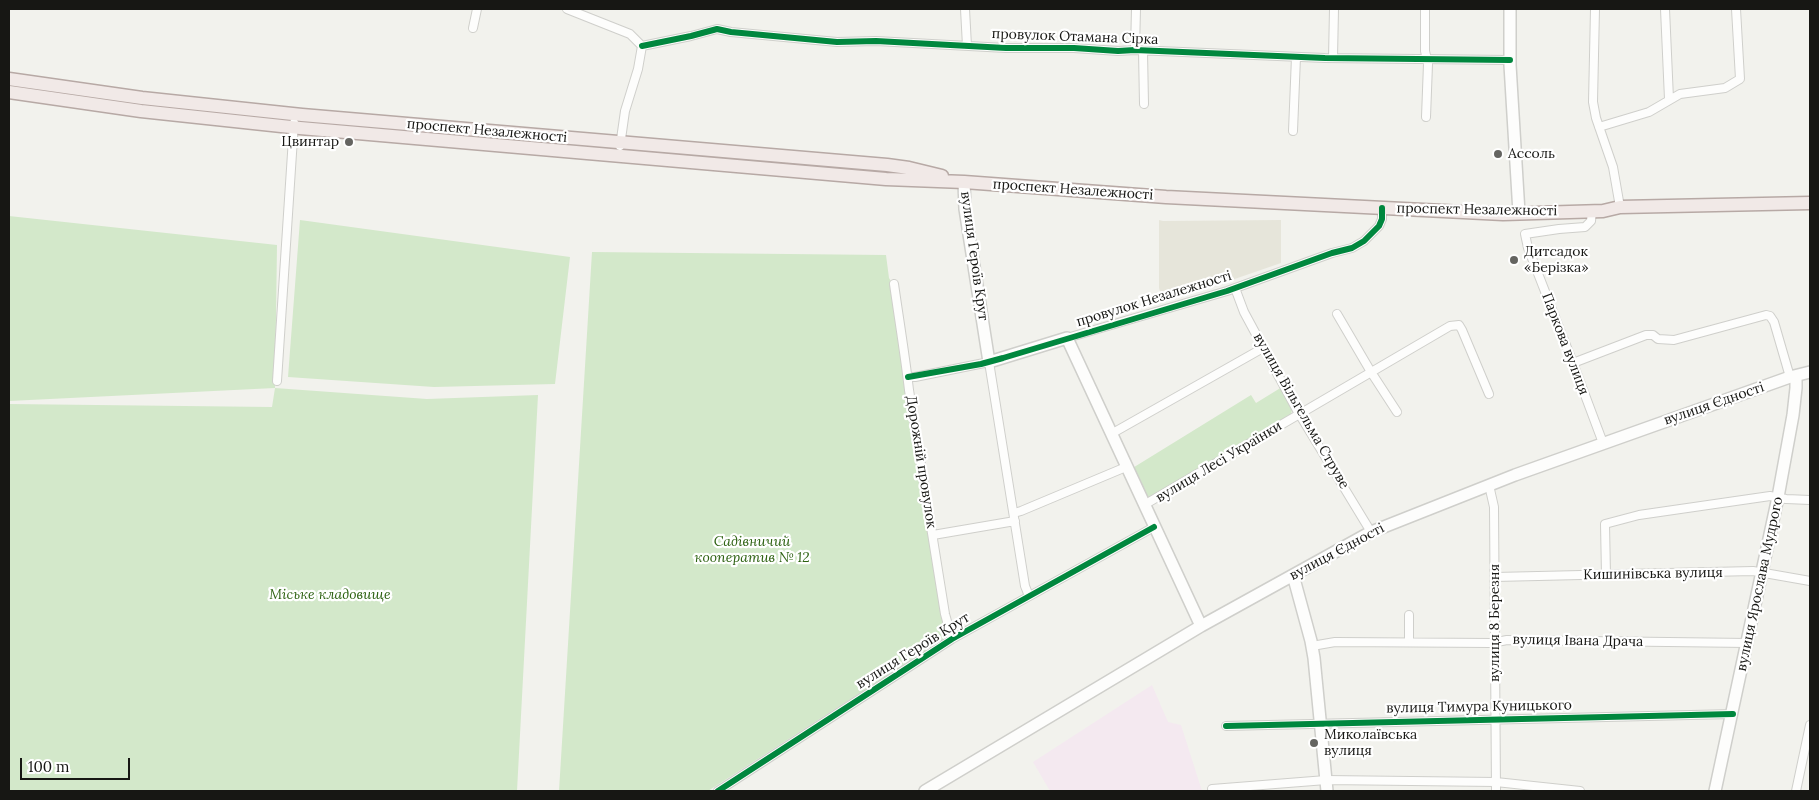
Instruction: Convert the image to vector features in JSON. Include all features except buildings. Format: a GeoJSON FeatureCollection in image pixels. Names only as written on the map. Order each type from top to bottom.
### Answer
{"type":"FeatureCollection","features":[{"type":"Feature","properties":{"kind":"main road","name":"проспект Незалежності"},"geometry":{"type":"LineString","coordinates":[[9,79],[294,121],[619,156],[892,172],[926,171],[964,182],[1166,197],[1519,213],[1592,211],[1620,207],[1810,203]]}},
{"type":"Feature","properties":{"kind":"main road","name":"проспект Незалежності"},"geometry":{"type":"LineString","coordinates":[[9,92],[150,112],[620,142],[892,172]]}},
{"type":"Feature","properties":{"kind":"street"},"geometry":{"type":"LineString","coordinates":[[473,28],[477,9]]}},
{"type":"Feature","properties":{"kind":"street"},"geometry":{"type":"LineString","coordinates":[[567,9],[630,34],[642,46],[638,69],[624,111],[619,156]]}},
{"type":"Feature","properties":{"kind":"street"},"geometry":{"type":"LineString","coordinates":[[966,9],[967,46]]}},
{"type":"Feature","properties":{"kind":"street"},"geometry":{"type":"LineString","coordinates":[[1135,50],[1136,9]]}},
{"type":"Feature","properties":{"kind":"street"},"geometry":{"type":"LineString","coordinates":[[1333,58],[1334,9]]}},
{"type":"Feature","properties":{"kind":"street"},"geometry":{"type":"LineString","coordinates":[[1425,9],[1425,51],[1427,59],[1426,117]]}},
{"type":"Feature","properties":{"kind":"street"},"geometry":{"type":"LineString","coordinates":[[1510,9],[1510,60],[1519,213]]}},
{"type":"Feature","properties":{"kind":"street"},"geometry":{"type":"LineString","coordinates":[[1595,9],[1593,102],[1599,127],[1613,167],[1620,207]]}},
{"type":"Feature","properties":{"kind":"street"},"geometry":{"type":"LineString","coordinates":[[1665,9],[1667,93],[1669,99]]}},
{"type":"Feature","properties":{"kind":"street"},"geometry":{"type":"LineString","coordinates":[[1599,127],[1649,112],[1680,94],[1724,88],[1740,79],[1736,9]]}},
{"type":"Feature","properties":{"kind":"street","name":"провулок Отамана Сірка"},"geometry":{"type":"LineString","coordinates":[[642,46],[717,29],[837,42],[1135,50],[1333,58],[1510,60]]}},
{"type":"Feature","properties":{"kind":"street"},"geometry":{"type":"LineString","coordinates":[[1144,51],[1144,104]]}},
{"type":"Feature","properties":{"kind":"street"},"geometry":{"type":"LineString","coordinates":[[1293,131],[1296,57]]}},
{"type":"Feature","properties":{"kind":"street"},"geometry":{"type":"LineString","coordinates":[[277,381],[294,121]]}},
{"type":"Feature","properties":{"kind":"street","name":"вулиця Героїв Крут"},"geometry":{"type":"LineString","coordinates":[[964,182],[965,209],[1014,517],[1029,596]]}},
{"type":"Feature","properties":{"kind":"street","name":"провулок Незалежності"},"geometry":{"type":"LineString","coordinates":[[908,377],[990,362],[1235,288],[1358,245],[1379,226],[1382,218],[1382,208]]}},
{"type":"Feature","properties":{"kind":"street","name":"Паркова вулиця"},"geometry":{"type":"LineString","coordinates":[[1592,211],[1591,221],[1585,227],[1525,234],[1528,248],[1602,443]]}},
{"type":"Feature","properties":{"kind":"street","name":"Дорожній провулок"},"geometry":{"type":"LineString","coordinates":[[894,284],[909,390],[946,614],[952,640]]}},
{"type":"Feature","properties":{"kind":"street","name":"вулиця Вільгельма Струве"},"geometry":{"type":"LineString","coordinates":[[1235,288],[1244,312],[1300,415],[1371,532]]}},
{"type":"Feature","properties":{"kind":"street"},"geometry":{"type":"LineString","coordinates":[[1337,314],[1397,412]]}},
{"type":"Feature","properties":{"kind":"street"},"geometry":{"type":"LineString","coordinates":[[1573,363],[1646,335],[1653,335],[1658,339],[1674,340],[1766,315],[1773,318],[1793,377]]}},
{"type":"Feature","properties":{"kind":"street","name":"вулиця Лесі Українки"},"geometry":{"type":"LineString","coordinates":[[1144,505],[1450,326],[1459,326],[1462,330],[1489,394]]}},
{"type":"Feature","properties":{"kind":"street"},"geometry":{"type":"LineString","coordinates":[[1067,338],[1201,626]]}},
{"type":"Feature","properties":{"kind":"street"},"geometry":{"type":"LineString","coordinates":[[1111,434],[1263,348]]}},
{"type":"Feature","properties":{"kind":"street","name":"вулиця Єдності"},"geometry":{"type":"LineString","coordinates":[[925,791],[1201,626],[1371,532],[1602,443],[1810,372]]}},
{"type":"Feature","properties":{"kind":"street","name":"вулиця Ярослава Мудрого"},"geometry":{"type":"LineString","coordinates":[[1716,791],[1778,497],[1793,415],[1796,388],[1793,377]]}},
{"type":"Feature","properties":{"kind":"street"},"geometry":{"type":"LineString","coordinates":[[933,535],[1014,517],[1021,511],[1126,467]]}},
{"type":"Feature","properties":{"kind":"street","name":"вулиця 8 Березня"},"geometry":{"type":"LineString","coordinates":[[1489,485],[1494,507],[1496,791]]}},
{"type":"Feature","properties":{"kind":"street"},"geometry":{"type":"LineString","coordinates":[[1606,575],[1605,524],[1639,515],[1770,496],[1810,500]]}},
{"type":"Feature","properties":{"kind":"street","name":"вулиця Героїв Крут"},"geometry":{"type":"LineString","coordinates":[[718,791],[952,640],[1154,527]]}},
{"type":"Feature","properties":{"kind":"street","name":"Кишинівська вулиця"},"geometry":{"type":"LineString","coordinates":[[1495,577],[1753,571],[1810,581]]}},
{"type":"Feature","properties":{"kind":"street"},"geometry":{"type":"LineString","coordinates":[[1292,575],[1312,646],[1322,723],[1326,786]]}},
{"type":"Feature","properties":{"kind":"street"},"geometry":{"type":"LineString","coordinates":[[1408,614],[1409,642]]}},
{"type":"Feature","properties":{"kind":"street","name":"вулиця Івана Драча"},"geometry":{"type":"LineString","coordinates":[[1312,646],[1335,642],[1496,642],[1507,640],[1748,643]]}},
{"type":"Feature","properties":{"kind":"street","name":"вулиця Тимура Куницького"},"geometry":{"type":"LineString","coordinates":[[1226,726],[1733,714]]}},
{"type":"Feature","properties":{"kind":"street"},"geometry":{"type":"LineString","coordinates":[[1796,791],[1810,725]]}},
{"type":"Feature","properties":{"kind":"street"},"geometry":{"type":"LineString","coordinates":[[1212,789],[1496,782],[1580,791]]}},
{"type":"Feature","properties":{"kind":"shaded area"},"geometry":{"type":"Polygon","coordinates":[[[1159,220],[1281,220],[1281,263],[1226,282],[1218,282],[1162,299],[1159,288],[1159,220]]]}},
{"type":"Feature","properties":{"kind":"shaded area"},"geometry":{"type":"Polygon","coordinates":[[[1152,685],[1168,722],[1181,725],[1202,791],[1050,791],[1033,762],[1152,685]]]}},
{"type":"Feature","properties":{"kind":"green space"},"geometry":{"type":"Polygon","coordinates":[[[9,216],[277,245],[275,388],[9,401],[9,216]]]}},
{"type":"Feature","properties":{"kind":"green space"},"geometry":{"type":"Polygon","coordinates":[[[300,220],[570,257],[555,384],[434,387],[288,377],[300,220]]]}},
{"type":"Feature","properties":{"kind":"green space","name":"Садівничий кооператив № 12"},"geometry":{"type":"Polygon","coordinates":[[[592,252],[886,255],[889,278],[892,283],[945,635],[942,640],[708,791],[559,791],[592,252]]]}},
{"type":"Feature","properties":{"kind":"green space"},"geometry":{"type":"Polygon","coordinates":[[[1282,387],[1292,409],[1291,415],[1149,501],[1131,469],[1251,395],[1256,403],[1282,387]]]}},
{"type":"Feature","properties":{"kind":"green space","name":"Міське кладовище"},"geometry":{"type":"Polygon","coordinates":[[[275,388],[427,399],[538,395],[517,791],[9,791],[9,404],[272,407],[275,388]]]}},
{"type":"Feature","properties":{"kind":"cycle path"},"geometry":{"type":"LineString","coordinates":[[642,46],[717,29],[837,42],[876,41],[1006,48],[1074,48],[1325,58],[1510,60]]}},
{"type":"Feature","properties":{"kind":"cycle path"},"geometry":{"type":"LineString","coordinates":[[908,377],[981,364],[1003,358],[1227,291],[1332,253],[1352,248],[1364,241],[1379,226],[1382,219],[1382,208]]}},
{"type":"Feature","properties":{"kind":"cycle path"},"geometry":{"type":"LineString","coordinates":[[718,791],[952,639],[1154,527]]}},
{"type":"Feature","properties":{"kind":"cycle path"},"geometry":{"type":"LineString","coordinates":[[1226,726],[1733,714]]}},
{"type":"Feature","properties":{"kind":"place","name":"Цвинтар"},"geometry":{"type":"Point","coordinates":[349,142]}},
{"type":"Feature","properties":{"kind":"place","name":"Ассоль"},"geometry":{"type":"Point","coordinates":[1498,154]}},
{"type":"Feature","properties":{"kind":"place","name":"Дитсадок «Берізка»"},"geometry":{"type":"Point","coordinates":[1514,260]}},
{"type":"Feature","properties":{"kind":"place","name":"Миколаївська вулиця"},"geometry":{"type":"Point","coordinates":[1314,743]}}]}
